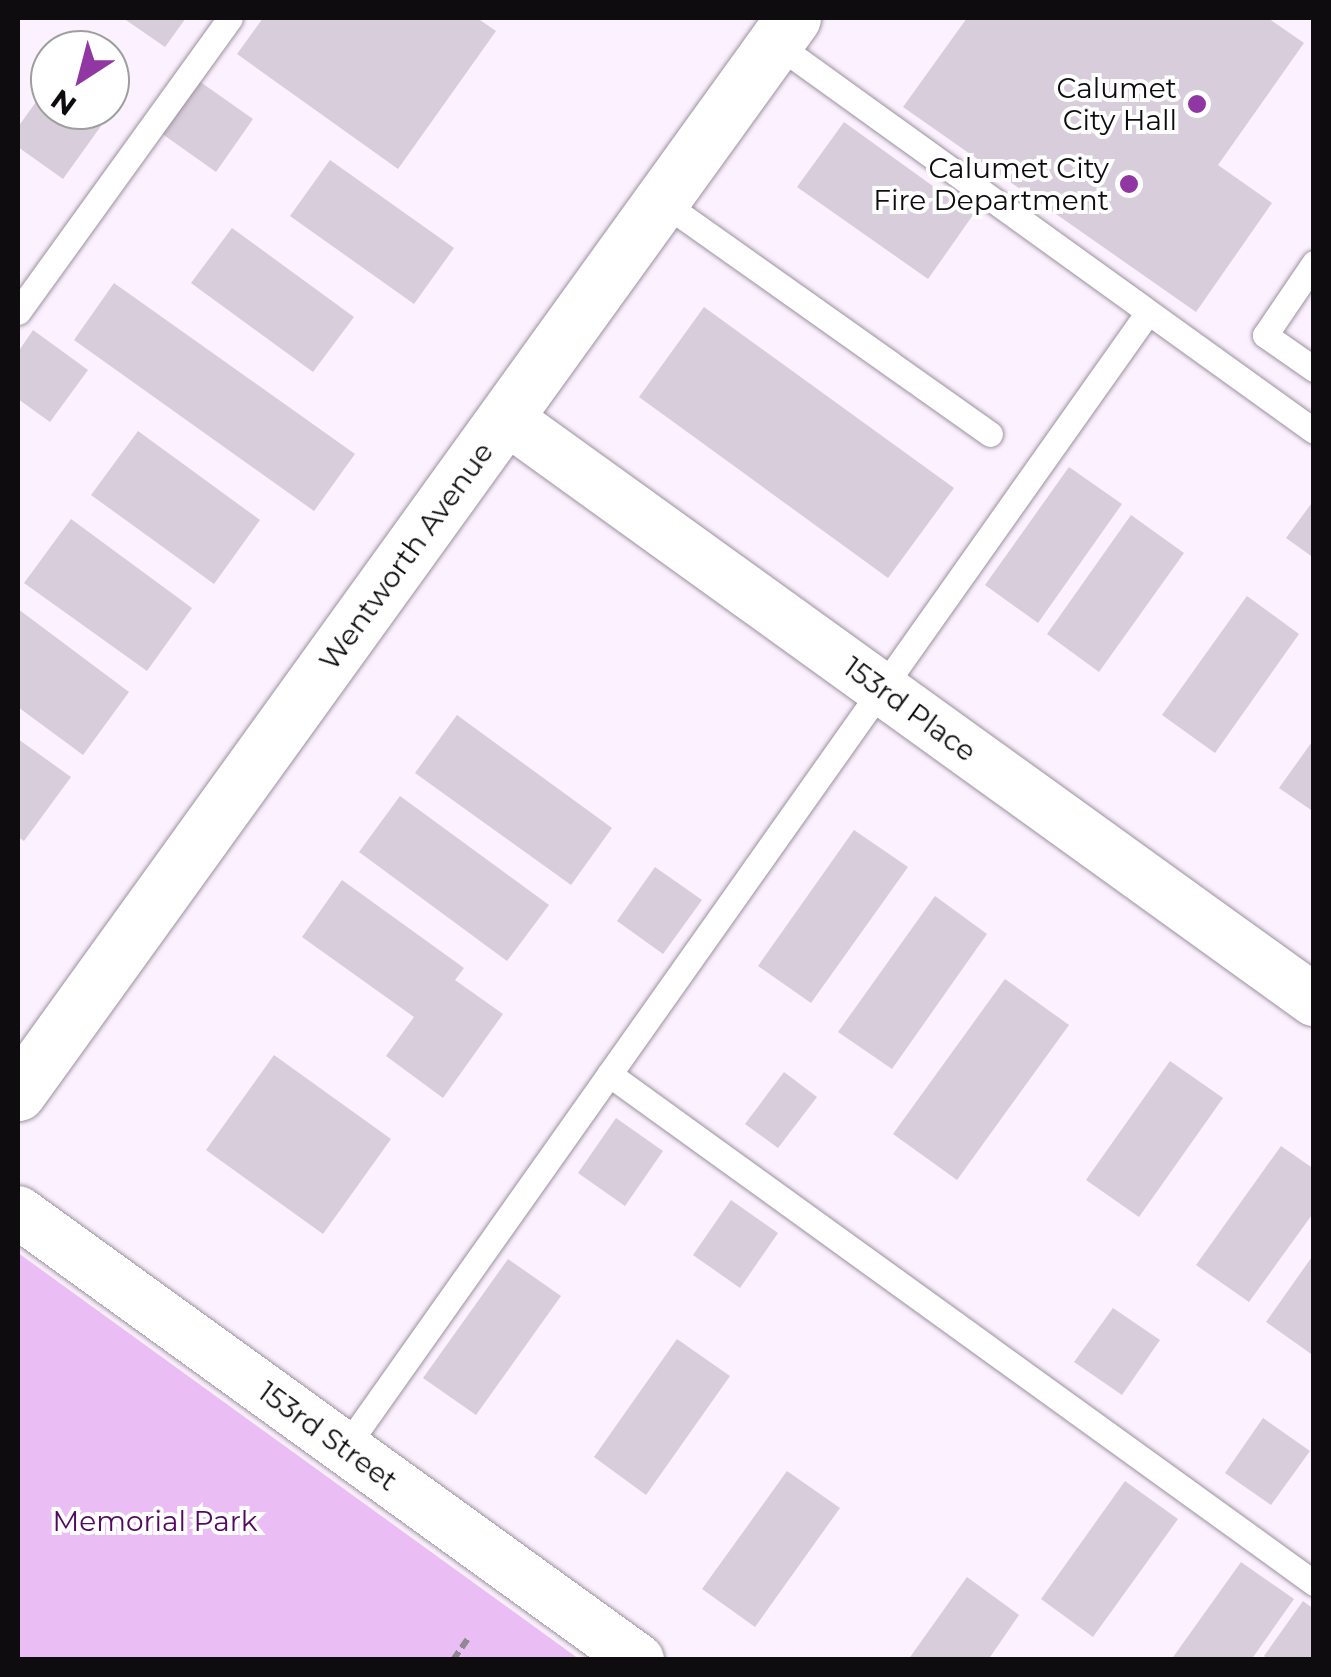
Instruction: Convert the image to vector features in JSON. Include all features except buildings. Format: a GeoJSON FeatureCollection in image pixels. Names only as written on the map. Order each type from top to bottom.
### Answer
{"type":"FeatureCollection","features":[{"type":"Feature","properties":{"kind":"street","name":"Wentworth Avenue"},"geometry":{"type":"LineString","coordinates":[[18,1093],[784,30]]}},
{"type":"Feature","properties":{"kind":"street","name":"153rd Place"},"geometry":{"type":"LineString","coordinates":[[506,418],[1314,1000]]}},
{"type":"Feature","properties":{"kind":"street","name":"153rd Street"},"geometry":{"type":"LineString","coordinates":[[18,1212],[638,1660]]}},
{"type":"Feature","properties":{"kind":"lane"},"geometry":{"type":"LineString","coordinates":[[18,312],[230,18]]}},
{"type":"Feature","properties":{"kind":"lane"},"geometry":{"type":"LineString","coordinates":[[784,30],[1148,312],[1314,431]]}},
{"type":"Feature","properties":{"kind":"lane"},"geometry":{"type":"LineString","coordinates":[[661,201],[990,434]]}},
{"type":"Feature","properties":{"kind":"lane"},"geometry":{"type":"LineString","coordinates":[[1314,263],[1265,335],[1314,369]]}},
{"type":"Feature","properties":{"kind":"lane"},"geometry":{"type":"LineString","coordinates":[[345,1448],[1148,312]]}},
{"type":"Feature","properties":{"kind":"lane"},"geometry":{"type":"LineString","coordinates":[[608,1074],[1314,1583]]}},
{"type":"Feature","properties":{"kind":"path"},"geometry":{"type":"LineString","coordinates":[[452,1660],[469,1637]]}},
{"type":"Feature","properties":{"kind":"green space","name":"Memorial Park"},"geometry":{"type":"Polygon","coordinates":[[[18,1253],[21,1255],[579,1659],[18,1659],[18,1253]]]}},
{"type":"Feature","properties":{"kind":"place","name":"Calumet City Hall"},"geometry":{"type":"Point","coordinates":[1197,104]}},
{"type":"Feature","properties":{"kind":"place","name":"Calumet City Fire Department"},"geometry":{"type":"Point","coordinates":[1129,184]}}]}
